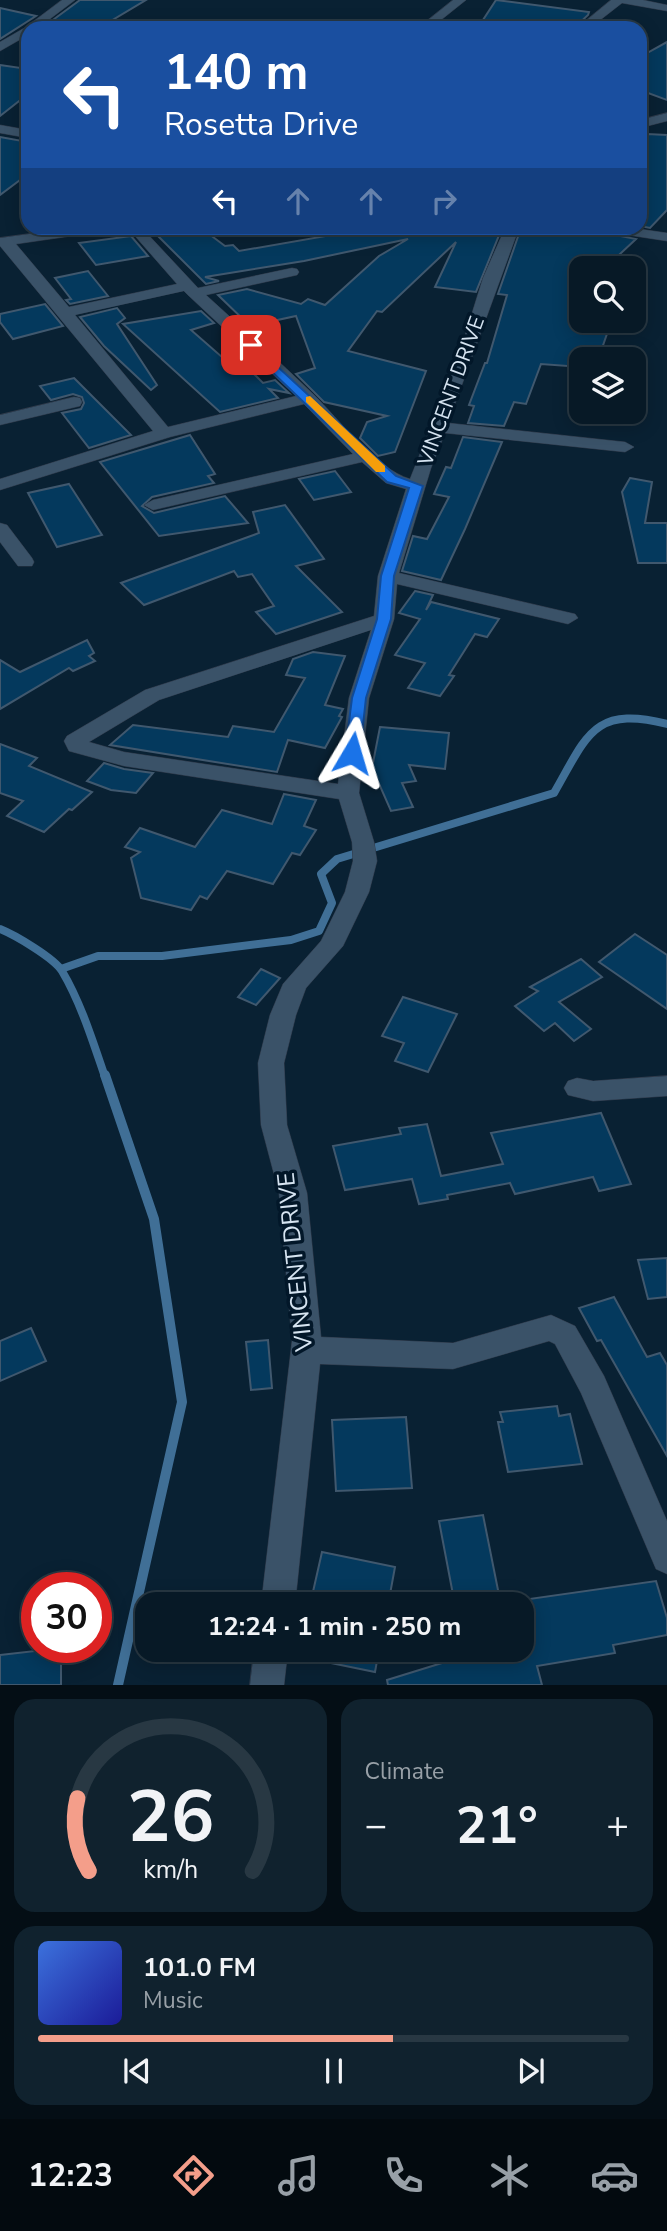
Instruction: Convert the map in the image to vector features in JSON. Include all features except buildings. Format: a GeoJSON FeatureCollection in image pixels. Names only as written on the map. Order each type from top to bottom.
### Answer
{"type":"FeatureCollection","features":[{"type":"Feature","properties":{"kind":"street"},"geometry":{"type":"LineString","coordinates":[[40,21],[69,0]]}},
{"type":"Feature","properties":{"kind":"street"},"geometry":{"type":"LineString","coordinates":[[433,21],[460,0]]}},
{"type":"Feature","properties":{"kind":"street"},"geometry":{"type":"LineString","coordinates":[[592,21],[618,0]]}},
{"type":"Feature","properties":{"kind":"street"},"geometry":{"type":"LineString","coordinates":[[625,0],[667,8]]}},
{"type":"Feature","properties":{"kind":"street"},"geometry":{"type":"LineString","coordinates":[[0,47],[21,34]]}},
{"type":"Feature","properties":{"kind":"street"},"geometry":{"type":"LineString","coordinates":[[647,122],[667,117]]}},
{"type":"Feature","properties":{"kind":"street"},"geometry":{"type":"LineString","coordinates":[[0,129],[21,133]]}},
{"type":"Feature","properties":{"kind":"street"},"geometry":{"type":"LineString","coordinates":[[3,241],[47,235]]}},
{"type":"Feature","properties":{"kind":"street"},"geometry":{"type":"LineString","coordinates":[[141,235],[191,289],[308,398],[365,456],[392,479],[416,486]]}},
{"type":"Feature","properties":{"kind":"street","name":"VINCENT DRIVE"},"geometry":{"type":"LineString","coordinates":[[280,1592],[307,1350],[293,1193],[274,1125],[271,1063],[282,1015],[295,984],[331,946],[344,924],[364,852],[348,793],[359,698],[384,619],[388,576],[416,486],[466,358],[491,278],[509,235]]}},
{"type":"Feature","properties":{"kind":"street"},"geometry":{"type":"LineString","coordinates":[[3,241],[164,433]]}},
{"type":"Feature","properties":{"kind":"street"},"geometry":{"type":"LineString","coordinates":[[65,313],[292,272]]}},
{"type":"Feature","properties":{"kind":"street"},"geometry":{"type":"LineString","coordinates":[[0,485],[164,433],[308,398]]}},
{"type":"Feature","properties":{"kind":"street"},"geometry":{"type":"LineString","coordinates":[[0,420],[74,402]]}},
{"type":"Feature","properties":{"kind":"street"},"geometry":{"type":"LineString","coordinates":[[437,427],[625,447]]}},
{"type":"Feature","properties":{"kind":"street"},"geometry":{"type":"LineString","coordinates":[[153,505],[365,456]]}},
{"type":"Feature","properties":{"kind":"street"},"geometry":{"type":"LineString","coordinates":[[0,528],[25,562]]}},
{"type":"Feature","properties":{"kind":"street"},"geometry":{"type":"LineString","coordinates":[[388,576],[568,618]]}},
{"type":"Feature","properties":{"kind":"street"},"geometry":{"type":"LineString","coordinates":[[348,793],[124,759],[76,746],[75,741],[152,695],[384,619]]}},
{"type":"Feature","properties":{"kind":"street"},"geometry":{"type":"LineString","coordinates":[[577,1088],[593,1091],[667,1086]]}},
{"type":"Feature","properties":{"kind":"street"},"geometry":{"type":"LineString","coordinates":[[307,1350],[453,1356],[551,1328],[559,1330],[565,1335],[593,1386],[667,1558]]}},
{"type":"Feature","properties":{"kind":"street"},"geometry":{"type":"LineString","coordinates":[[267,1685],[270,1662]]}},
{"type":"Feature","properties":{"kind":"waterway"},"geometry":{"type":"LineString","coordinates":[[61,969],[98,956],[162,956],[291,940],[319,931],[332,903],[321,874],[337,859],[554,793],[585,741],[607,722],[642,719],[667,724]]}},
{"type":"Feature","properties":{"kind":"waterway"},"geometry":{"type":"LineString","coordinates":[[0,929],[24,941],[62,971],[81,1009],[105,1077]]}},
{"type":"Feature","properties":{"kind":"waterway"},"geometry":{"type":"LineString","coordinates":[[105,1075],[154,1219],[182,1402],[118,1685]]}},
{"type":"Feature","properties":{"kind":"slow traffic"},"geometry":{"type":"LineString","coordinates":[[310,400],[380,469]]}},
{"type":"Feature","properties":{"kind":"route"},"geometry":{"type":"LineString","coordinates":[[251,345],[365,456],[392,479],[416,486],[388,576],[384,619],[359,698],[352,753]]}}]}
